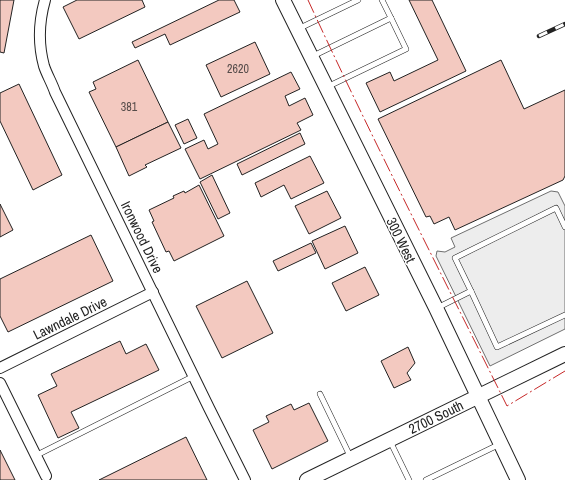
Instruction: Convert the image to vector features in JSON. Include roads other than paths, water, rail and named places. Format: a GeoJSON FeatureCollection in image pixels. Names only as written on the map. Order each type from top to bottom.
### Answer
{"type":"FeatureCollection","features":[{"type":"Feature","properties":{"kind":"main road","name":"300 West"},"geometry":{"type":"LineString","coordinates":[[283,0],[436,308],[518,480]]}},
{"type":"Feature","properties":{"kind":"main road","name":"2700 South"},"geometry":{"type":"LineString","coordinates":[[307,480],[565,354]]}},
{"type":"Feature","properties":{"kind":"street","name":"Ironwood Drive"},"geometry":{"type":"LineString","coordinates":[[45,0],[41,18],[40,43],[44,66],[245,480]]}},
{"type":"Feature","properties":{"kind":"street","name":"Lawndale Drive"},"geometry":{"type":"LineString","coordinates":[[0,368],[153,292]]}},
{"type":"Feature","properties":{"kind":"street"},"geometry":{"type":"LineString","coordinates":[[0,383],[47,478]]}},
{"type":"Feature","properties":{"kind":"lane"},"geometry":{"type":"LineString","coordinates":[[298,29],[358,0]]}},
{"type":"Feature","properties":{"kind":"lane"},"geometry":{"type":"LineString","coordinates":[[326,87],[406,49],[382,0]]}},
{"type":"Feature","properties":{"kind":"lane"},"geometry":{"type":"LineString","coordinates":[[311,57],[391,18]]}},
{"type":"Feature","properties":{"kind":"lane"},"geometry":{"type":"LineString","coordinates":[[565,227],[556,208],[455,258],[497,347],[565,315]]}},
{"type":"Feature","properties":{"kind":"lane"},"geometry":{"type":"LineString","coordinates":[[436,308],[471,291]]}},
{"type":"Feature","properties":{"kind":"lane"},"geometry":{"type":"LineString","coordinates":[[35,456],[194,376]]}},
{"type":"Feature","properties":{"kind":"lane"},"geometry":{"type":"LineString","coordinates":[[320,394],[351,458]]}},
{"type":"Feature","properties":{"kind":"lane"},"geometry":{"type":"LineString","coordinates":[[390,440],[409,480]]}},
{"type":"Feature","properties":{"kind":"lane"},"geometry":{"type":"LineString","coordinates":[[426,480],[500,444]]}},
{"type":"Feature","properties":{"kind":"railway"},"geometry":{"type":"LineString","coordinates":[[539,36],[565,24]]}}]}
